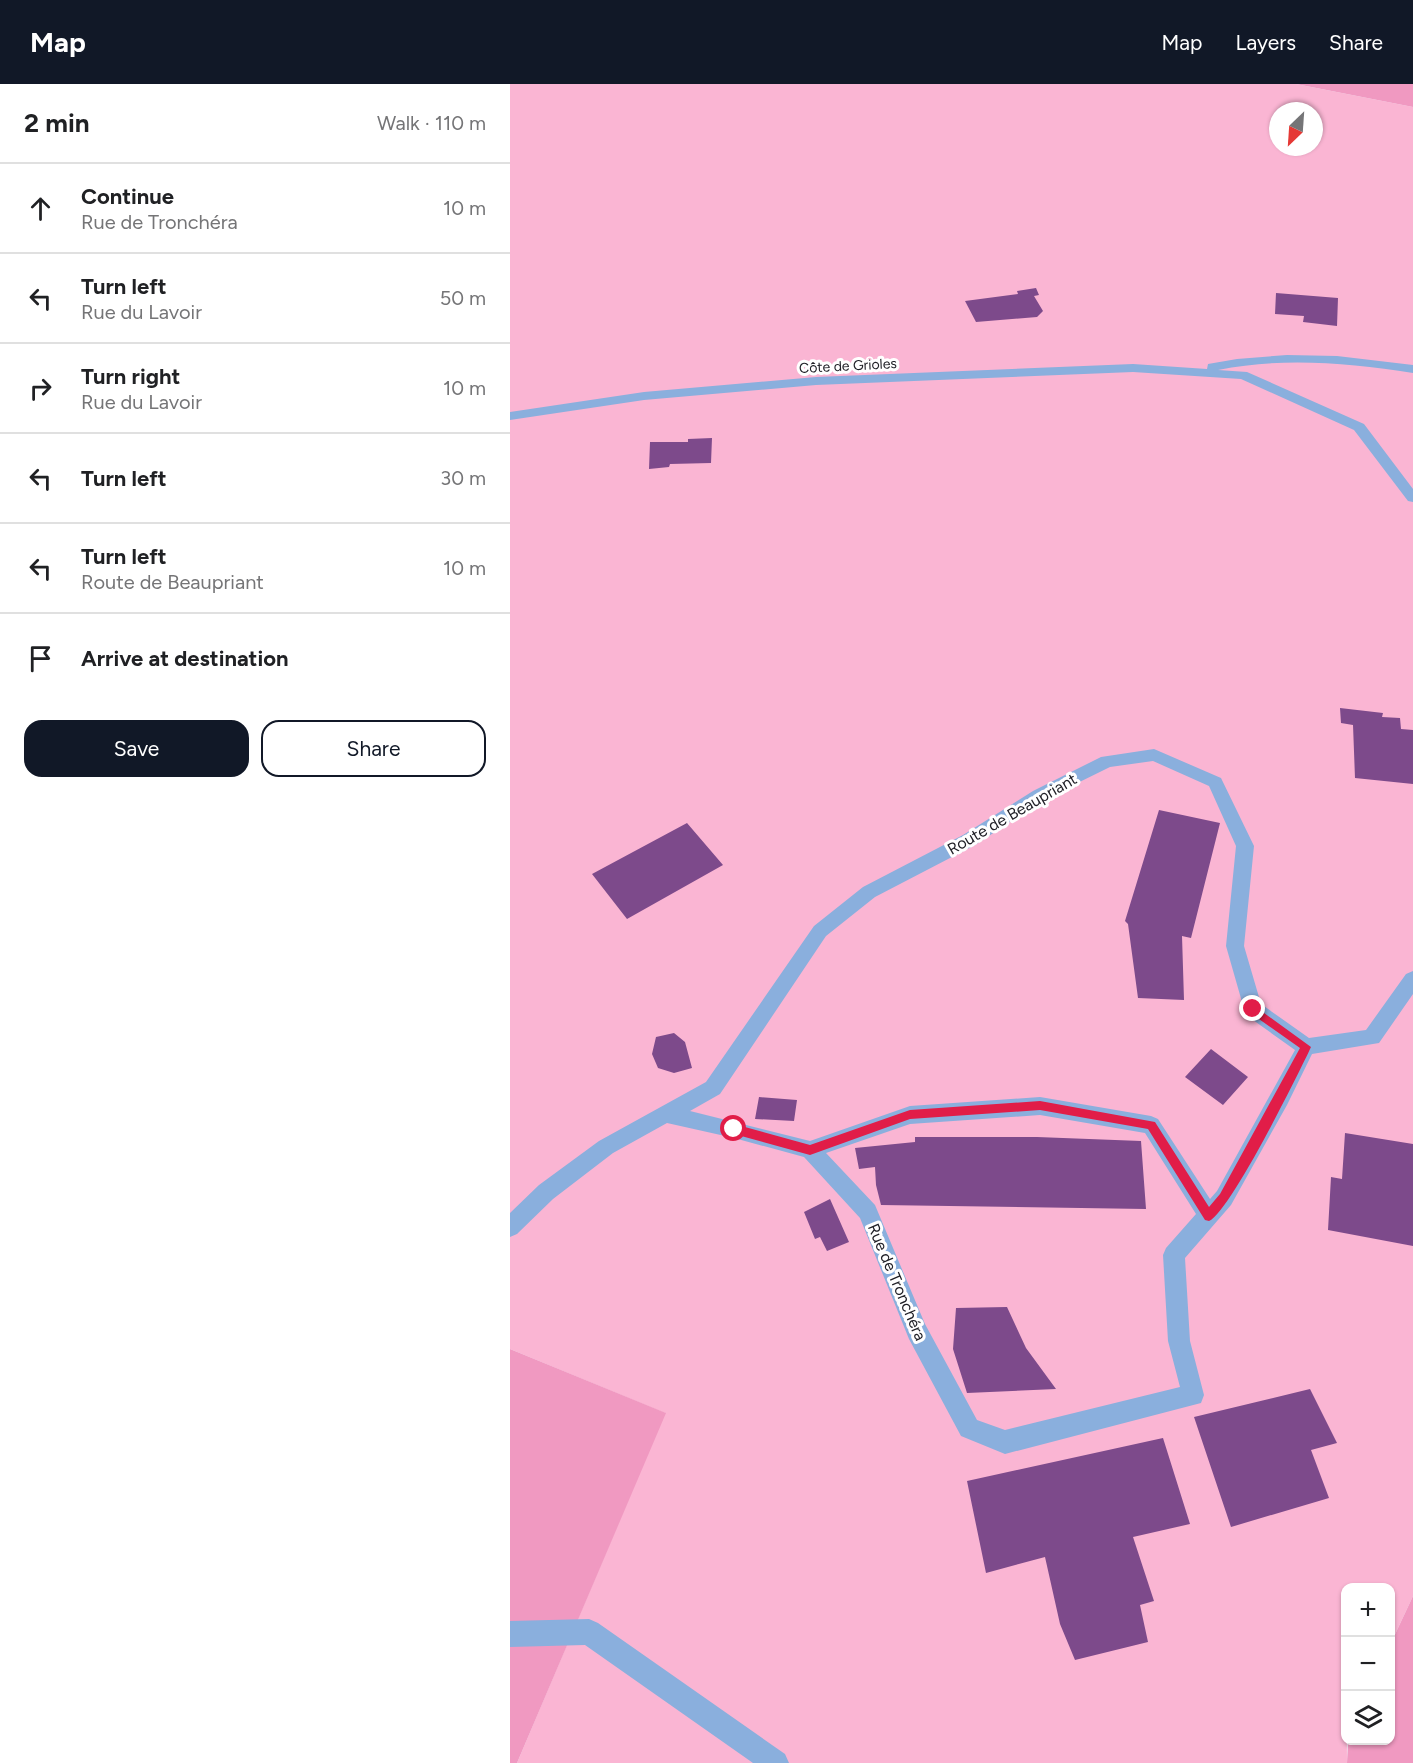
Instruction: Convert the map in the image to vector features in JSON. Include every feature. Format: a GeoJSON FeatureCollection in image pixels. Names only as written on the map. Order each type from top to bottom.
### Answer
{"type":"FeatureCollection","features":[{"type":"Feature","properties":{"kind":"street"},"geometry":{"type":"LineString","coordinates":[[1190,372],[1243,360],[1341,359],[1413,369]]}},
{"type":"Feature","properties":{"kind":"street","name":"Côte de Grioles"},"geometry":{"type":"LineString","coordinates":[[510,416],[644,396],[816,381],[1133,368],[1190,372]]}},
{"type":"Feature","properties":{"kind":"street"},"geometry":{"type":"LineString","coordinates":[[1190,372],[1243,375],[1359,427],[1413,498]]}},
{"type":"Feature","properties":{"kind":"street","name":"Route de Beaupriant"},"geometry":{"type":"LineString","coordinates":[[510,1227],[546,1192],[606,1147],[713,1088],[820,932],[869,892],[969,840],[1040,795],[1107,761],[1154,755],[1215,782],[1245,846],[1235,946],[1253,1009],[1306,1047]]}},
{"type":"Feature","properties":{"kind":"street"},"geometry":{"type":"LineString","coordinates":[[665,1114],[734,1129],[810,1150],[910,1115],[1040,1106],[1151,1125],[1209,1216],[1224,1198],[1280,1099],[1306,1047],[1372,1037],[1413,980]]}},
{"type":"Feature","properties":{"kind":"street","name":"Rue de Tronchéra"},"geometry":{"type":"LineString","coordinates":[[810,1150],[868,1212],[917,1331],[969,1428],[1005,1442],[1193,1395],[1179,1341],[1174,1256],[1209,1216]]}},
{"type":"Feature","properties":{"kind":"street"},"geometry":{"type":"LineString","coordinates":[[510,1634],[589,1632],[776,1763]]}},
{"type":"Feature","properties":{"kind":"shaded area"},"geometry":{"type":"Polygon","coordinates":[[[510,84],[1296,84],[1413,107],[1413,1596],[1395,1634],[1395,1583],[1341,1583],[1341,1745],[1347,1745],[1347,1763],[517,1763],[665,1413],[510,1349],[510,84]]]}},
{"type":"Feature","properties":{"kind":"shaded area"},"geometry":{"type":"Polygon","coordinates":[[[1296,84],[1413,84],[1413,107],[1296,84]]]}},
{"type":"Feature","properties":{"kind":"shaded area"},"geometry":{"type":"Polygon","coordinates":[[[510,1349],[666,1413],[517,1763],[510,1763],[510,1349]]]}},
{"type":"Feature","properties":{"kind":"shaded area"},"geometry":{"type":"Polygon","coordinates":[[[1413,1596],[1413,1763],[1347,1763],[1348,1745],[1395,1745],[1395,1634],[1413,1596]]]}},
{"type":"Feature","properties":{"kind":"building"},"geometry":{"type":"Polygon","coordinates":[[[1036,288],[1039,295],[1034,296],[1043,311],[1037,317],[976,322],[965,301],[1018,294],[1017,291],[1036,288]]]}},
{"type":"Feature","properties":{"kind":"building"},"geometry":{"type":"Polygon","coordinates":[[[1276,293],[1338,298],[1337,326],[1303,322],[1304,316],[1275,314],[1276,293]]]}},
{"type":"Feature","properties":{"kind":"building"},"geometry":{"type":"Polygon","coordinates":[[[712,438],[711,463],[670,464],[669,467],[649,469],[650,442],[688,442],[688,439],[712,438]]]}},
{"type":"Feature","properties":{"kind":"building"},"geometry":{"type":"Polygon","coordinates":[[[1340,708],[1383,713],[1382,717],[1400,718],[1401,729],[1413,730],[1413,784],[1355,778],[1353,725],[1341,723],[1340,708]]]}},
{"type":"Feature","properties":{"kind":"building"},"geometry":{"type":"Polygon","coordinates":[[[1159,810],[1220,823],[1191,938],[1182,936],[1184,1000],[1138,998],[1128,924],[1125,921],[1159,810]]]}},
{"type":"Feature","properties":{"kind":"building"},"geometry":{"type":"Polygon","coordinates":[[[687,823],[723,865],[627,919],[592,874],[687,823]]]}},
{"type":"Feature","properties":{"kind":"building"},"geometry":{"type":"Polygon","coordinates":[[[674,1033],[685,1042],[692,1068],[674,1073],[658,1068],[652,1054],[656,1037],[674,1033]]]}},
{"type":"Feature","properties":{"kind":"building"},"geometry":{"type":"Polygon","coordinates":[[[1211,1049],[1248,1077],[1223,1105],[1185,1077],[1211,1049]]]}},
{"type":"Feature","properties":{"kind":"building"},"geometry":{"type":"Polygon","coordinates":[[[759,1097],[797,1100],[794,1121],[755,1119],[759,1097]]]}},
{"type":"Feature","properties":{"kind":"building"},"geometry":{"type":"Polygon","coordinates":[[[1345,1133],[1413,1144],[1413,1246],[1328,1230],[1331,1177],[1342,1179],[1345,1133]]]}},
{"type":"Feature","properties":{"kind":"building"},"geometry":{"type":"Polygon","coordinates":[[[915,1137],[1037,1137],[1141,1141],[1146,1209],[881,1205],[876,1185],[875,1167],[859,1169],[855,1148],[915,1142],[915,1137]]]}},
{"type":"Feature","properties":{"kind":"building"},"geometry":{"type":"Polygon","coordinates":[[[830,1199],[849,1242],[827,1251],[820,1237],[815,1239],[804,1212],[830,1199]]]}},
{"type":"Feature","properties":{"kind":"building"},"geometry":{"type":"Polygon","coordinates":[[[1007,1307],[1026,1348],[1056,1389],[967,1393],[953,1349],[956,1308],[1007,1307]]]}},
{"type":"Feature","properties":{"kind":"building"},"geometry":{"type":"Polygon","coordinates":[[[1310,1389],[1337,1443],[1311,1450],[1329,1498],[1231,1527],[1194,1417],[1310,1389]]]}},
{"type":"Feature","properties":{"kind":"building"},"geometry":{"type":"Polygon","coordinates":[[[1163,1438],[1190,1524],[1133,1537],[1154,1601],[1140,1605],[1148,1642],[1075,1660],[1060,1624],[1045,1557],[986,1573],[967,1481],[1163,1438]]]}},
{"type":"Feature","properties":{"kind":"route"},"geometry":{"type":"LineString","coordinates":[[734,1129],[810,1150],[910,1115],[1040,1106],[1151,1125],[1209,1216],[1224,1198],[1280,1099],[1306,1047],[1253,1009]]}}]}
